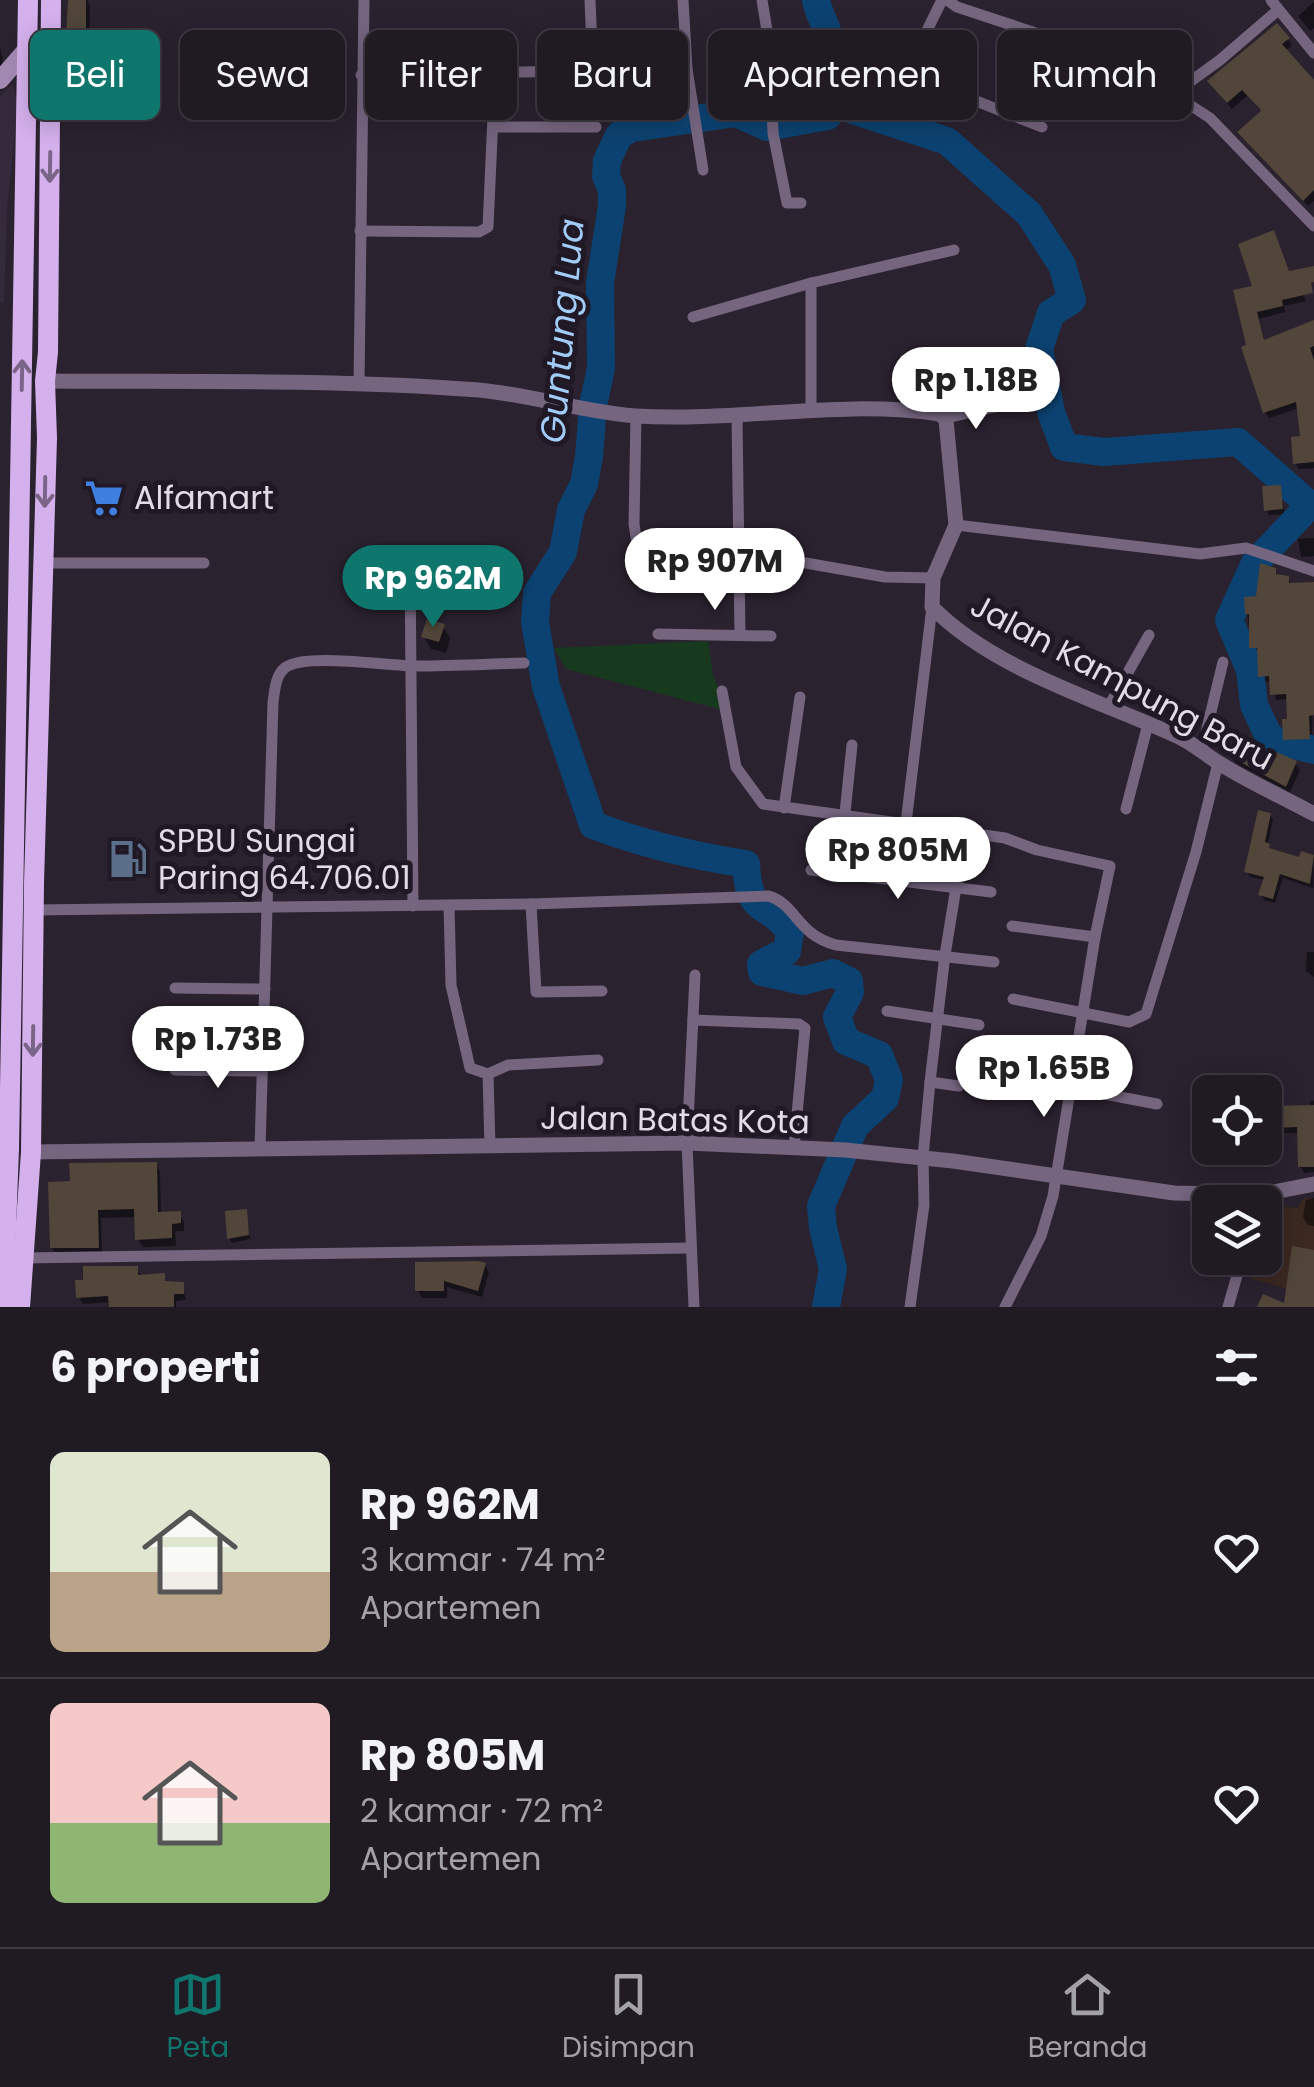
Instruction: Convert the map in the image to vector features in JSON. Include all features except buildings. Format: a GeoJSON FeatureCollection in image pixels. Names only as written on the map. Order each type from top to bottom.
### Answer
{"type":"FeatureCollection","features":[{"type":"Feature","properties":{"kind":"highway"},"geometry":{"type":"LineString","coordinates":[[3,1307],[11,972],[7,788],[25,270],[28,0]]}},
{"type":"Feature","properties":{"kind":"highway"},"geometry":{"type":"LineString","coordinates":[[20,1307],[31,1152],[51,0]]}},
{"type":"Feature","properties":{"kind":"highway"},"geometry":{"type":"LineString","coordinates":[[26,224],[49,223]]}},
{"type":"Feature","properties":{"kind":"highway"},"geometry":{"type":"LineString","coordinates":[[25,270],[49,269]]}},
{"type":"Feature","properties":{"kind":"highway"},"geometry":{"type":"LineString","coordinates":[[11,972],[34,972]]}},
{"type":"Feature","properties":{"kind":"main road"},"geometry":{"type":"LineString","coordinates":[[0,80],[28,48]]}},
{"type":"Feature","properties":{"kind":"street"},"geometry":{"type":"LineString","coordinates":[[359,384],[364,0]]}},
{"type":"Feature","properties":{"kind":"street"},"geometry":{"type":"LineString","coordinates":[[590,0],[591,30]]}},
{"type":"Feature","properties":{"kind":"street"},"geometry":{"type":"LineString","coordinates":[[683,0],[685,30]]}},
{"type":"Feature","properties":{"kind":"street"},"geometry":{"type":"LineString","coordinates":[[762,0],[770,49],[772,127],[787,204],[802,204]]}},
{"type":"Feature","properties":{"kind":"street"},"geometry":{"type":"LineString","coordinates":[[1026,30],[957,8],[945,0],[911,64],[913,76],[1042,127]]}},
{"type":"Feature","properties":{"kind":"street"},"geometry":{"type":"LineString","coordinates":[[1192,80],[1220,60],[1275,5],[1314,53]]}},
{"type":"Feature","properties":{"kind":"street"},"geometry":{"type":"LineString","coordinates":[[688,69],[703,170]]}},
{"type":"Feature","properties":{"kind":"street"},"geometry":{"type":"LineString","coordinates":[[361,75],[365,75]]}},
{"type":"Feature","properties":{"kind":"street"},"geometry":{"type":"LineString","coordinates":[[1192,106],[1210,118],[1314,226]]}},
{"type":"Feature","properties":{"kind":"street"},"geometry":{"type":"LineString","coordinates":[[360,231],[484,231],[491,222],[494,120]]}},
{"type":"Feature","properties":{"kind":"street"},"geometry":{"type":"LineString","coordinates":[[494,127],[596,126]]}},
{"type":"Feature","properties":{"kind":"street"},"geometry":{"type":"LineString","coordinates":[[1303,215],[1314,206]]}},
{"type":"Feature","properties":{"kind":"street"},"geometry":{"type":"LineString","coordinates":[[693,318],[812,283],[954,250]]}},
{"type":"Feature","properties":{"kind":"street"},"geometry":{"type":"LineString","coordinates":[[811,410],[812,283]]}},
{"type":"Feature","properties":{"kind":"street"},"geometry":{"type":"LineString","coordinates":[[45,381],[359,384],[505,392],[636,416],[737,417],[811,410],[955,416],[1008,404]]}},
{"type":"Feature","properties":{"kind":"street","name":"Jalan Kampung Baru"},"geometry":{"type":"LineString","coordinates":[[940,414],[946,420],[956,525],[933,578],[932,606],[953,628],[981,646],[1202,750],[1218,763],[1314,814]]}},
{"type":"Feature","properties":{"kind":"street"},"geometry":{"type":"LineString","coordinates":[[636,416],[634,524],[642,575]]}},
{"type":"Feature","properties":{"kind":"street"},"geometry":{"type":"LineString","coordinates":[[737,417],[740,634]]}},
{"type":"Feature","properties":{"kind":"street"},"geometry":{"type":"LineString","coordinates":[[956,525],[1200,554],[1246,548],[1314,570]]}},
{"type":"Feature","properties":{"kind":"street"},"geometry":{"type":"LineString","coordinates":[[738,562],[806,564],[885,578],[933,578]]}},
{"type":"Feature","properties":{"kind":"street"},"geometry":{"type":"LineString","coordinates":[[44,563],[204,563]]}},
{"type":"Feature","properties":{"kind":"street"},"geometry":{"type":"LineString","coordinates":[[410,563],[413,906]]}},
{"type":"Feature","properties":{"kind":"street"},"geometry":{"type":"LineString","coordinates":[[906,823],[932,606]]}},
{"type":"Feature","properties":{"kind":"street"},"geometry":{"type":"LineString","coordinates":[[658,634],[772,636]]}},
{"type":"Feature","properties":{"kind":"street"},"geometry":{"type":"LineString","coordinates":[[1109,706],[1149,635]]}},
{"type":"Feature","properties":{"kind":"street"},"geometry":{"type":"LineString","coordinates":[[260,1148],[274,702],[276,680],[282,669],[295,663],[322,661],[412,666],[524,664]]}},
{"type":"Feature","properties":{"kind":"street"},"geometry":{"type":"LineString","coordinates":[[1202,750],[1224,662]]}},
{"type":"Feature","properties":{"kind":"street"},"geometry":{"type":"LineString","coordinates":[[722,691],[740,775],[751,785],[758,802],[1005,838],[1037,850],[1110,866],[1069,1088],[1058,1175],[1041,1236],[1005,1307]]}},
{"type":"Feature","properties":{"kind":"street"},"geometry":{"type":"LineString","coordinates":[[784,808],[800,698]]}},
{"type":"Feature","properties":{"kind":"street"},"geometry":{"type":"LineString","coordinates":[[1126,809],[1148,724]]}},
{"type":"Feature","properties":{"kind":"street"},"geometry":{"type":"LineString","coordinates":[[845,813],[852,745]]}},
{"type":"Feature","properties":{"kind":"street"},"geometry":{"type":"LineString","coordinates":[[1014,999],[1130,1022],[1140,1019],[1149,1008],[1218,763]]}},
{"type":"Feature","properties":{"kind":"street"},"geometry":{"type":"LineString","coordinates":[[910,1307],[924,1204],[923,1158],[937,1018],[965,832]]}},
{"type":"Feature","properties":{"kind":"street"},"geometry":{"type":"LineString","coordinates":[[812,870],[991,892]]}},
{"type":"Feature","properties":{"kind":"street"},"geometry":{"type":"LineString","coordinates":[[33,910],[531,904],[758,896],[777,898],[815,939],[994,962]]}},
{"type":"Feature","properties":{"kind":"street"},"geometry":{"type":"LineString","coordinates":[[531,904],[536,992],[602,991]]}},
{"type":"Feature","properties":{"kind":"street"},"geometry":{"type":"LineString","coordinates":[[449,905],[452,985],[467,1063],[474,1071],[488,1074],[508,1065],[598,1060]]}},
{"type":"Feature","properties":{"kind":"street"},"geometry":{"type":"LineString","coordinates":[[1012,926],[1096,937]]}},
{"type":"Feature","properties":{"kind":"street"},"geometry":{"type":"LineString","coordinates":[[694,1307],[687,1143],[695,975]]}},
{"type":"Feature","properties":{"kind":"street"},"geometry":{"type":"LineString","coordinates":[[175,988],[265,989]]}},
{"type":"Feature","properties":{"kind":"street"},"geometry":{"type":"LineString","coordinates":[[888,1011],[979,1025]]}},
{"type":"Feature","properties":{"kind":"street"},"geometry":{"type":"LineString","coordinates":[[693,1020],[799,1024],[804,1028],[794,1147]]}},
{"type":"Feature","properties":{"kind":"street"},"geometry":{"type":"LineString","coordinates":[[174,1070],[261,1070]]}},
{"type":"Feature","properties":{"kind":"street"},"geometry":{"type":"LineString","coordinates":[[488,1074],[490,1147]]}},
{"type":"Feature","properties":{"kind":"street"},"geometry":{"type":"LineString","coordinates":[[998,1074],[1157,1104]]}},
{"type":"Feature","properties":{"kind":"street"},"geometry":{"type":"LineString","coordinates":[[930,1082],[958,1086]]}},
{"type":"Feature","properties":{"kind":"street","name":"Jalan Batas Kota"},"geometry":{"type":"LineString","coordinates":[[31,1152],[687,1143],[846,1150],[1192,1195]]}},
{"type":"Feature","properties":{"kind":"street","name":"Jalan Batas Kota"},"geometry":{"type":"LineString","coordinates":[[1282,1193],[1314,1184]]}},
{"type":"Feature","properties":{"kind":"street"},"geometry":{"type":"LineString","coordinates":[[24,1258],[692,1248]]}},
{"type":"Feature","properties":{"kind":"street"},"geometry":{"type":"LineString","coordinates":[[1228,1307],[1237,1275]]}},
{"type":"Feature","properties":{"kind":"shaded area"},"geometry":{"type":"Polygon","coordinates":[[[12,84],[18,104],[7,208],[4,301],[0,303],[0,97],[12,84]]]}},
{"type":"Feature","properties":{"kind":"shaded area"},"geometry":{"type":"Polygon","coordinates":[[[1304,1198],[1314,1199],[1314,1297],[1244,1276],[1282,1275],[1282,1206],[1297,1208],[1304,1198]]]}},
{"type":"Feature","properties":{"kind":"green space"},"geometry":{"type":"Polygon","coordinates":[[[708,641],[713,675],[727,711],[566,669],[554,648],[708,641]]]}},
{"type":"Feature","properties":{"kind":"waterway"},"geometry":{"type":"LineString","coordinates":[[816,0],[830,43],[830,99],[840,106],[947,141],[1029,214],[1062,265],[1072,300],[1051,313],[1039,349],[1051,412],[1064,447],[1104,452],[1238,442],[1310,505],[1255,563],[1229,620],[1250,670],[1254,705],[1270,739],[1314,750]]}},
{"type":"Feature","properties":{"kind":"waterway","name":"Guntung Lua"},"geometry":{"type":"LineString","coordinates":[[708,117],[632,128],[619,135],[607,161],[612,206],[600,283],[601,368],[589,457],[584,484],[571,510],[563,552],[537,593],[535,622],[546,687],[593,825],[668,849],[746,864],[755,901],[790,932],[787,951],[761,964],[762,972],[803,981],[833,973],[849,981],[850,992],[837,1017],[846,1041],[879,1055],[889,1080],[885,1098],[855,1126],[821,1206],[833,1269],[826,1307]]}},
{"type":"Feature","properties":{"kind":"waterway","name":"Guntung Lua"},"geometry":{"type":"LineString","coordinates":[[752,120],[767,127],[806,120]]}},
{"type":"Feature","properties":{"kind":"place","name":"Alfamart"},"geometry":{"type":"Point","coordinates":[104,498]}},
{"type":"Feature","properties":{"kind":"place","name":"SPBU Sungai Paring 64.706.01"},"geometry":{"type":"Point","coordinates":[128,859]}}]}
